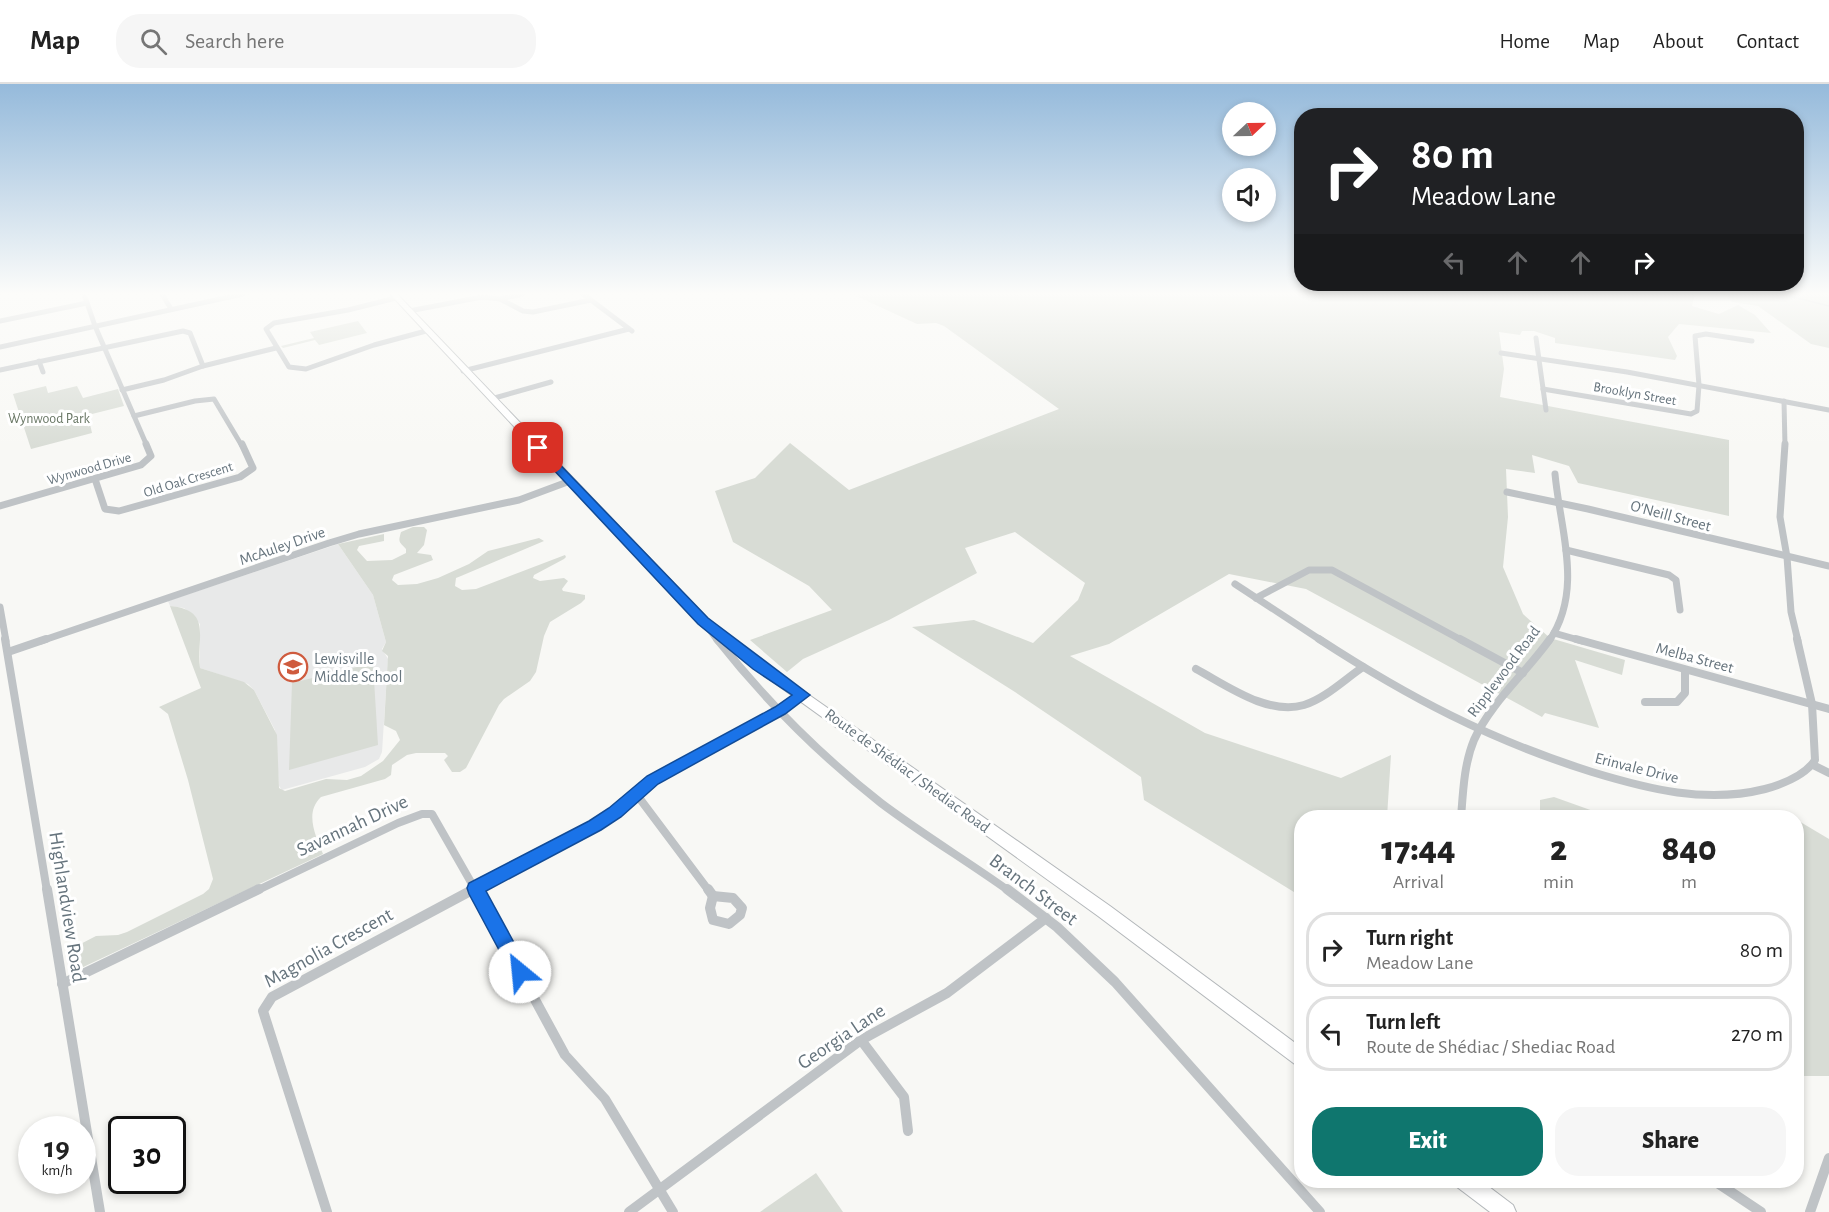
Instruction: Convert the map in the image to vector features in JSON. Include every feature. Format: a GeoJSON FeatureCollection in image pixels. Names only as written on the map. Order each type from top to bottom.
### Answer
{"type":"FeatureCollection","features":[{"type":"Feature","properties":{"kind":"main road","name":"Route de Shédiac / Shediac Road"},"geometry":{"type":"LineString","coordinates":[[440,347],[703,621],[758,665],[1104,910],[1294,1053]]}},
{"type":"Feature","properties":{"kind":"main road"},"geometry":{"type":"LineString","coordinates":[[1474,1188],[1506,1212]]}},
{"type":"Feature","properties":{"kind":"street"},"geometry":{"type":"LineString","coordinates":[[0,370],[105,347]]}},
{"type":"Feature","properties":{"kind":"street","name":"Wynwood Drive"},"geometry":{"type":"LineString","coordinates":[[0,506],[141,465],[151,456],[105,347]]}},
{"type":"Feature","properties":{"kind":"street"},"geometry":{"type":"LineString","coordinates":[[195,347],[202,366]]}},
{"type":"Feature","properties":{"kind":"street"},"geometry":{"type":"LineString","coordinates":[[122,390],[164,380],[202,366],[276,348],[289,368],[306,369],[369,347]]}},
{"type":"Feature","properties":{"kind":"street"},"geometry":{"type":"LineString","coordinates":[[463,371],[563,347]]}},
{"type":"Feature","properties":{"kind":"street"},"geometry":{"type":"LineString","coordinates":[[1537,347],[1546,410]]}},
{"type":"Feature","properties":{"kind":"street","name":"Brooklyn Street"},"geometry":{"type":"LineString","coordinates":[[1543,388],[1685,415],[1697,411],[1699,385],[1696,347]]}},
{"type":"Feature","properties":{"kind":"street"},"geometry":{"type":"LineString","coordinates":[[1501,353],[1699,385],[1829,410]]}},
{"type":"Feature","properties":{"kind":"street"},"geometry":{"type":"LineString","coordinates":[[39,362],[43,372]]}},
{"type":"Feature","properties":{"kind":"street"},"geometry":{"type":"LineString","coordinates":[[491,399],[551,382]]}},
{"type":"Feature","properties":{"kind":"street","name":"Old Oak Crescent"},"geometry":{"type":"LineString","coordinates":[[95,479],[105,509],[118,511],[240,477],[254,468],[235,431],[217,401],[213,399],[195,401],[134,416]]}},
{"type":"Feature","properties":{"kind":"street"},"geometry":{"type":"LineString","coordinates":[[1784,401],[1786,427],[1780,517],[1787,557],[1791,612],[1812,704],[1815,741],[1813,765],[1829,773]]}},
{"type":"Feature","properties":{"kind":"street","name":"Ripplewood Road"},"geometry":{"type":"LineString","coordinates":[[1462,810],[1467,761],[1479,730],[1554,633],[1567,603],[1566,550],[1557,501],[1555,474]]}},
{"type":"Feature","properties":{"kind":"street","name":"McAuley Drive"},"geometry":{"type":"LineString","coordinates":[[8,652],[349,537],[519,500],[570,481]]}},
{"type":"Feature","properties":{"kind":"street","name":"O'Neill Street"},"geometry":{"type":"LineString","coordinates":[[1507,492],[1557,501],[1829,566]]}},
{"type":"Feature","properties":{"kind":"street"},"geometry":{"type":"LineString","coordinates":[[1566,550],[1670,575],[1676,580],[1680,610]]}},
{"type":"Feature","properties":{"kind":"street"},"geometry":{"type":"LineString","coordinates":[[1256,598],[1309,570],[1332,570],[1523,673]]}},
{"type":"Feature","properties":{"kind":"street","name":"Erinvale Drive"},"geometry":{"type":"LineString","coordinates":[[1235,584],[1363,667],[1479,730],[1574,766],[1657,790],[1701,795],[1750,794],[1785,783],[1813,765]]}},
{"type":"Feature","properties":{"kind":"street","name":"Highlandview Road"},"geometry":{"type":"LineString","coordinates":[[0,607],[100,1212]]}},
{"type":"Feature","properties":{"kind":"street","name":"Branch Street"},"geometry":{"type":"LineString","coordinates":[[703,621],[736,664],[780,711],[846,774],[882,804],[1046,918],[1115,982],[1294,1183]]}},
{"type":"Feature","properties":{"kind":"street","name":"Melba Street"},"geometry":{"type":"LineString","coordinates":[[1554,633],[1829,709]]}},
{"type":"Feature","properties":{"kind":"street"},"geometry":{"type":"LineString","coordinates":[[1196,669],[1277,707],[1303,706],[1363,667]]}},
{"type":"Feature","properties":{"kind":"street"},"geometry":{"type":"LineString","coordinates":[[1645,702],[1677,702],[1685,693],[1684,670]]}},
{"type":"Feature","properties":{"kind":"street"},"geometry":{"type":"LineString","coordinates":[[475,888],[595,825],[637,795],[653,780],[780,711],[803,695]]}},
{"type":"Feature","properties":{"kind":"street"},"geometry":{"type":"LineString","coordinates":[[637,795],[713,896]]}},
{"type":"Feature","properties":{"kind":"street","name":"Savannah Drive"},"geometry":{"type":"LineString","coordinates":[[62,984],[422,814],[432,814],[566,1055],[606,1099],[673,1212]]}},
{"type":"Feature","properties":{"kind":"street","name":"Magnolia Crescent"},"geometry":{"type":"LineString","coordinates":[[327,1212],[263,1011],[265,1005],[272,998],[475,888]]}},
{"type":"Feature","properties":{"kind":"street","name":"Georgia Lane"},"geometry":{"type":"LineString","coordinates":[[659,1189],[861,1040],[947,993],[1046,918]]}},
{"type":"Feature","properties":{"kind":"street"},"geometry":{"type":"LineString","coordinates":[[861,1040],[904,1097],[908,1131]]}},
{"type":"Feature","properties":{"kind":"street"},"geometry":{"type":"LineString","coordinates":[[1810,1212],[1829,1158]]}},
{"type":"Feature","properties":{"kind":"street","name":"Branch Street"},"geometry":{"type":"LineString","coordinates":[[1299,1188],[1320,1212]]}},
{"type":"Feature","properties":{"kind":"street"},"geometry":{"type":"LineString","coordinates":[[1725,1188],[1761,1212]]}},
{"type":"Feature","properties":{"kind":"street"},"geometry":{"type":"LineString","coordinates":[[629,1212],[659,1189]]}},
{"type":"Feature","properties":{"kind":"shaded area","name":"Lewisville Middle School"},"geometry":{"type":"Polygon","coordinates":[[[338,544],[373,595],[386,642],[382,649],[388,659],[382,752],[379,759],[365,767],[282,790],[279,786],[275,730],[254,690],[248,684],[200,668],[200,624],[184,608],[170,606],[168,601],[338,544]]]}},
{"type":"Feature","properties":{"kind":"green space"},"geometry":{"type":"Polygon","coordinates":[[[973,347],[1501,347],[1504,369],[1500,397],[1729,440],[1729,516],[1578,483],[1569,466],[1532,455],[1535,473],[1506,469],[1508,517],[1503,567],[1523,614],[1550,638],[1625,660],[1622,675],[1575,660],[1599,728],[1545,713],[1542,717],[1306,589],[1229,574],[1109,644],[1070,656],[1205,733],[1341,778],[1391,755],[1387,810],[1294,810],[1294,892],[1144,800],[1141,777],[1015,692],[912,627],[974,620],[1033,643],[1078,600],[1085,583],[1015,532],[965,548],[977,573],[889,620],[803,659],[787,672],[750,640],[832,610],[809,586],[733,542],[715,491],[755,478],[790,443],[849,490],[1059,409],[973,347]]]}},
{"type":"Feature","properties":{"kind":"green space"},"geometry":{"type":"Polygon","coordinates":[[[1581,347],[1673,347],[1677,356],[1675,360],[1581,347]]]}},
{"type":"Feature","properties":{"kind":"green space","name":"Wynwood Park"},"geometry":{"type":"Polygon","coordinates":[[[46,386],[48,393],[77,386],[83,398],[118,389],[124,406],[88,415],[92,433],[31,449],[13,394],[46,386]]]}},
{"type":"Feature","properties":{"kind":"green space"},"geometry":{"type":"Polygon","coordinates":[[[413,527],[424,527],[427,530],[424,545],[417,553],[431,555],[433,560],[394,575],[392,580],[398,585],[417,584],[438,578],[469,564],[488,551],[539,538],[544,541],[456,578],[455,586],[462,590],[476,589],[565,555],[564,559],[534,575],[533,578],[540,581],[564,578],[568,581],[563,591],[585,595],[581,603],[550,622],[544,636],[536,672],[530,681],[499,705],[466,768],[460,772],[452,772],[444,760],[448,756],[445,753],[416,753],[407,755],[392,765],[391,775],[385,779],[321,797],[316,803],[312,817],[323,854],[79,969],[71,969],[67,951],[96,936],[118,935],[127,932],[203,894],[209,889],[213,879],[188,780],[168,714],[159,707],[201,688],[170,606],[192,613],[197,619],[200,627],[200,668],[244,682],[254,690],[277,735],[279,788],[285,791],[326,779],[347,780],[361,776],[383,761],[400,740],[396,731],[384,725],[388,656],[382,651],[386,642],[373,595],[338,544],[384,534],[384,541],[359,546],[357,550],[367,561],[392,560],[406,553],[406,549],[400,542],[401,532],[413,527]]]}},
{"type":"Feature","properties":{"kind":"green space"},"geometry":{"type":"Polygon","coordinates":[[[373,663],[378,745],[289,770],[292,683],[373,663]]]}},
{"type":"Feature","properties":{"kind":"green space"},"geometry":{"type":"Polygon","coordinates":[[[1554,797],[1590,810],[1540,810],[1540,800],[1554,797]]]}},
{"type":"Feature","properties":{"kind":"green space"},"geometry":{"type":"Polygon","coordinates":[[[1804,824],[1829,839],[1829,1076],[1804,1076],[1804,824]]]}},
{"type":"Feature","properties":{"kind":"green space"},"geometry":{"type":"Polygon","coordinates":[[[816,1173],[843,1212],[760,1212],[816,1173]]]}},
{"type":"Feature","properties":{"kind":"place","name":"Lewisville Middle School"},"geometry":{"type":"Point","coordinates":[293,667]}},
{"type":"Feature","properties":{"kind":"route"},"geometry":{"type":"LineString","coordinates":[[520,972],[475,888],[595,825],[637,795],[653,780],[780,711],[803,695],[758,665],[703,621],[538,448]]}}]}
